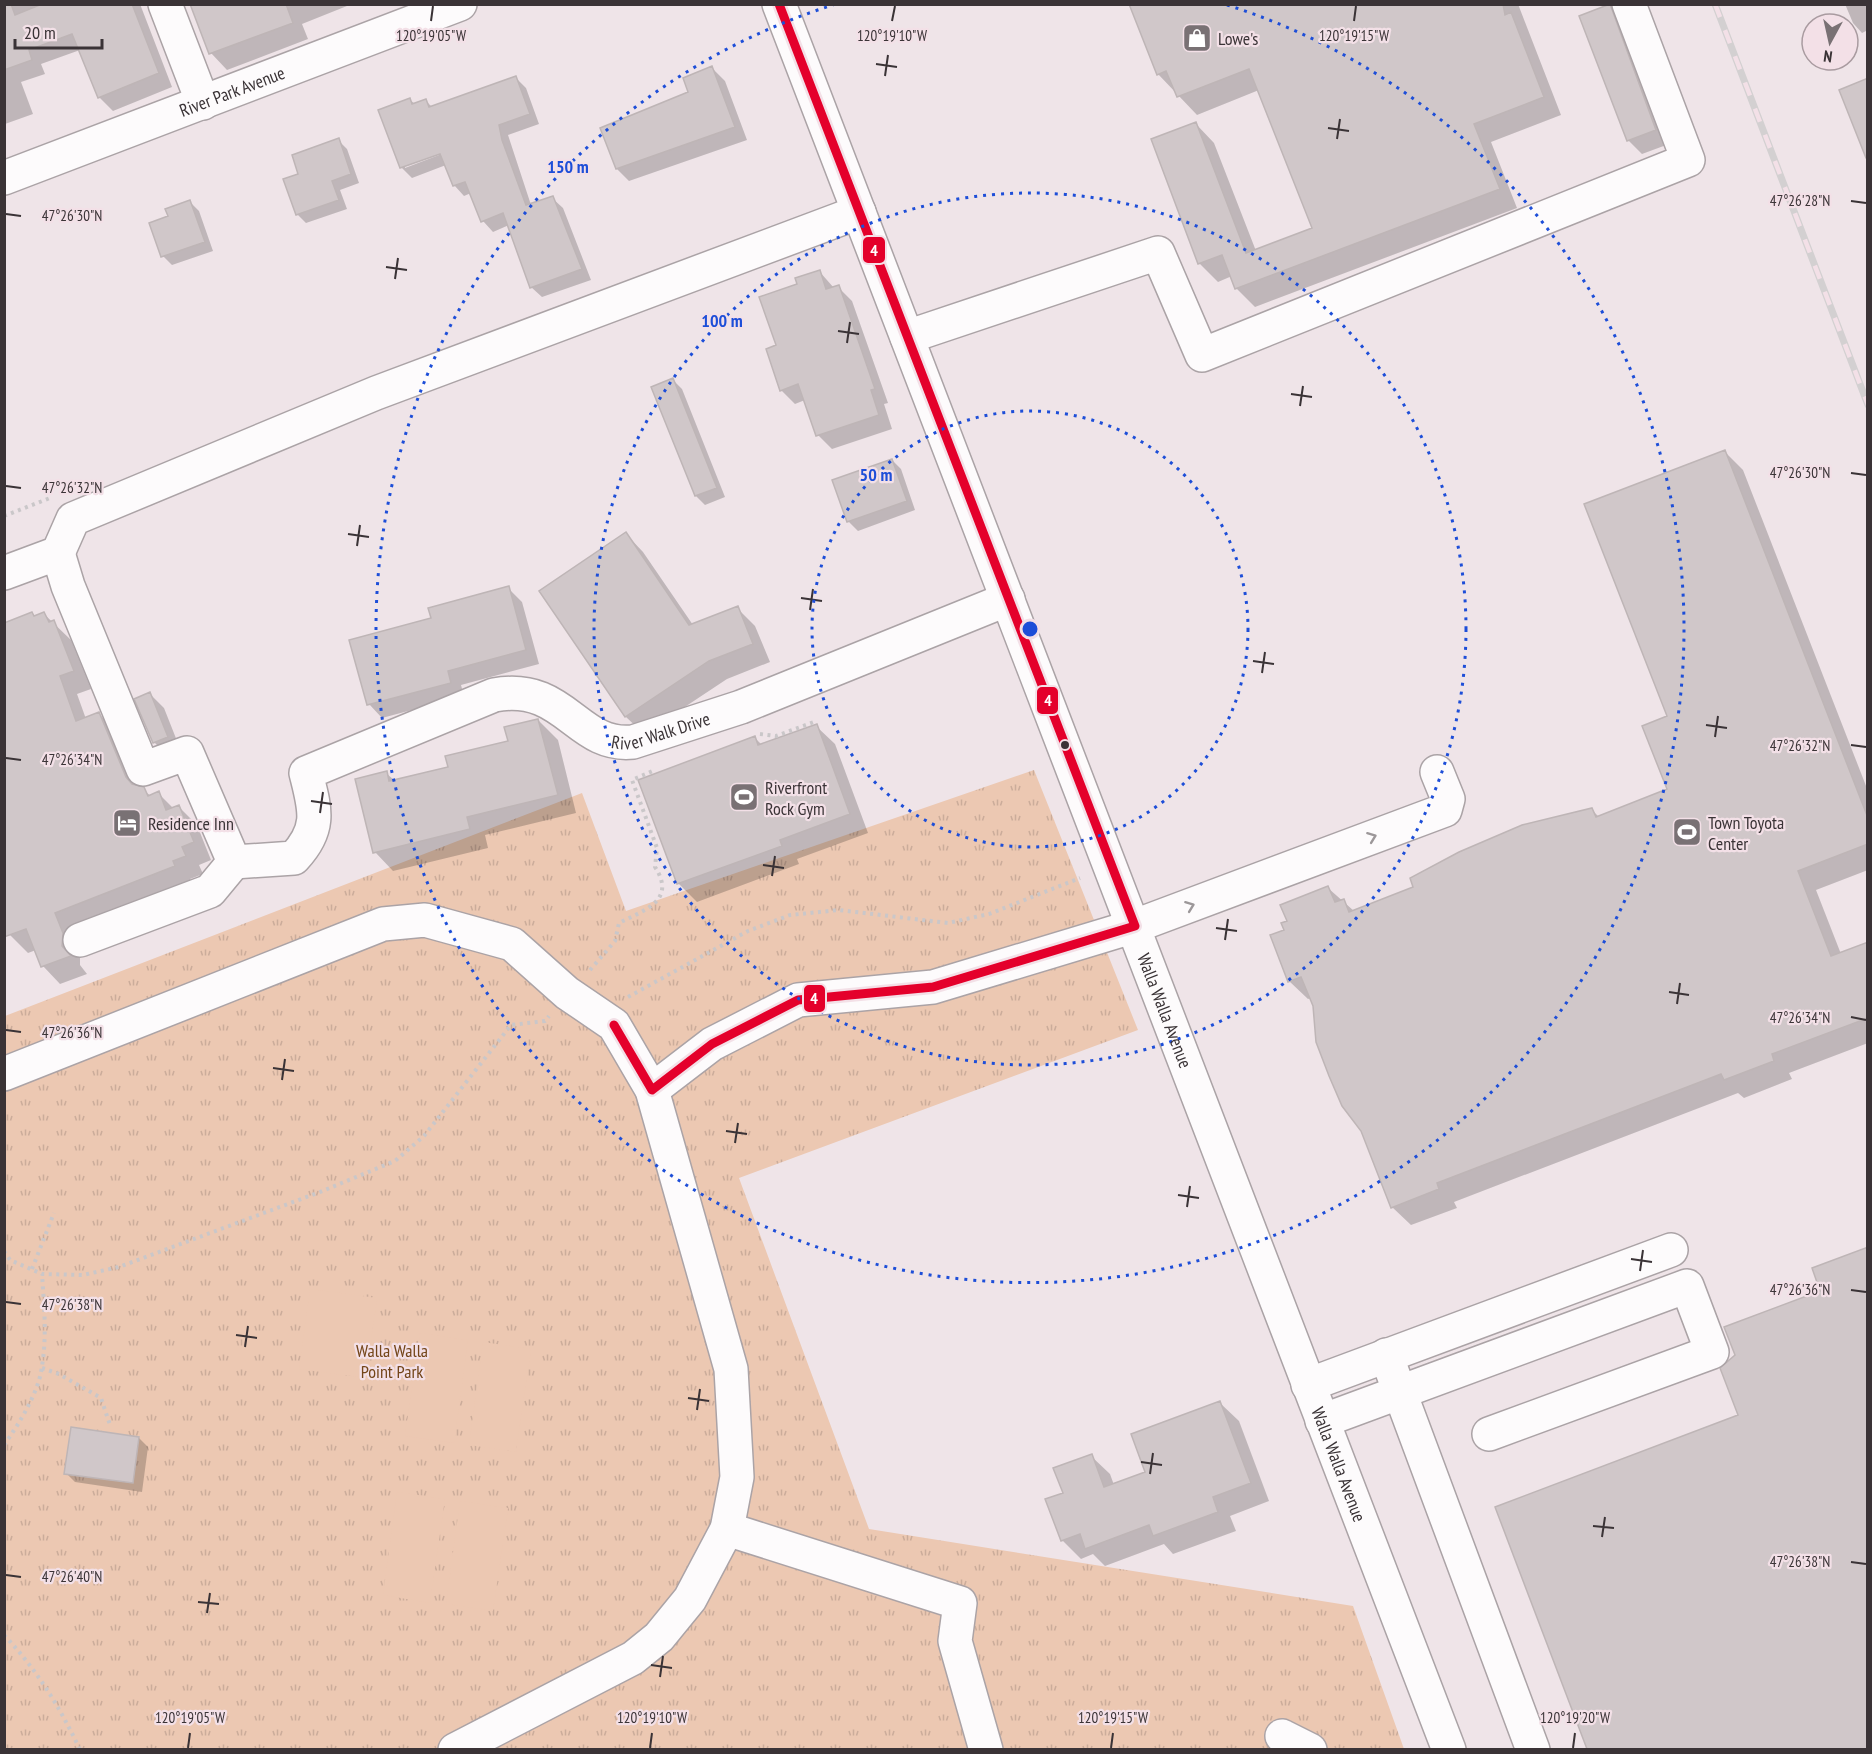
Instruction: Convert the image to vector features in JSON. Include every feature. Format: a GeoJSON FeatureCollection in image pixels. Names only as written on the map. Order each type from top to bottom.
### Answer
{"type":"FeatureCollection","features":[{"type":"Feature","properties":{"kind":"street"},"geometry":{"type":"LineString","coordinates":[[165,4],[203,103]]}},
{"type":"Feature","properties":{"kind":"street","name":"River Park Avenue"},"geometry":{"type":"LineString","coordinates":[[4,178],[203,103],[409,14],[460,4]]}},
{"type":"Feature","properties":{"kind":"street","name":"Walla Walla Avenue"},"geometry":{"type":"LineString","coordinates":[[779,4],[1135,926],[1449,1749]]}},
{"type":"Feature","properties":{"kind":"street"},"geometry":{"type":"LineString","coordinates":[[907,337],[1158,253],[1202,355],[1688,160],[1629,4]]}},
{"type":"Feature","properties":{"kind":"street"},"geometry":{"type":"LineString","coordinates":[[80,940],[210,891],[234,862],[187,753],[143,769],[68,586],[58,553],[73,519],[376,393],[859,212]]}},
{"type":"Feature","properties":{"kind":"street"},"geometry":{"type":"LineString","coordinates":[[4,573],[58,553]]}},
{"type":"Feature","properties":{"kind":"street","name":"River Walk Drive"},"geometry":{"type":"LineString","coordinates":[[234,862],[294,858],[309,842],[316,813],[306,773],[494,695],[512,692],[548,700],[592,733],[608,741],[633,742],[741,707],[1008,599]]}},
{"type":"Feature","properties":{"kind":"street"},"geometry":{"type":"LineString","coordinates":[[652,1090],[712,1044],[798,1000],[933,987],[1135,926],[1445,810],[1448,799],[1437,772]]}},
{"type":"Feature","properties":{"kind":"street"},"geometry":{"type":"LineString","coordinates":[[4,1074],[383,924],[425,920],[512,944],[567,993],[614,1025],[652,1090],[731,1369],[737,1477],[727,1529],[690,1599],[650,1644],[633,1658],[455,1749]]}},
{"type":"Feature","properties":{"kind":"street"},"geometry":{"type":"LineString","coordinates":[[1308,1384],[1671,1250]]}},
{"type":"Feature","properties":{"kind":"street"},"geometry":{"type":"LineString","coordinates":[[1322,1421],[1687,1286],[1712,1352],[1489,1434]]}},
{"type":"Feature","properties":{"kind":"street"},"geometry":{"type":"LineString","coordinates":[[1386,1355],[1533,1749]]}},
{"type":"Feature","properties":{"kind":"street"},"geometry":{"type":"LineString","coordinates":[[727,1529],[960,1603],[955,1641],[986,1749]]}},
{"type":"Feature","properties":{"kind":"path"},"geometry":{"type":"LineString","coordinates":[[755,733],[776,736],[814,722]]}},
{"type":"Feature","properties":{"kind":"path"},"geometry":{"type":"LineString","coordinates":[[4,1251],[10,1260],[42,1274],[83,1275],[119,1267],[320,1192],[395,1161],[424,1136],[511,1025],[545,1021],[567,993],[615,941],[619,923],[657,904],[661,894],[661,877],[655,867],[657,848],[632,780],[663,767]]}},
{"type":"Feature","properties":{"kind":"path"},"geometry":{"type":"LineString","coordinates":[[625,999],[748,931],[790,915],[838,910],[948,923],[989,914],[1071,880],[1112,868]]}},
{"type":"Feature","properties":{"kind":"path"},"geometry":{"type":"LineString","coordinates":[[32,1269],[54,1213]]}},
{"type":"Feature","properties":{"kind":"path"},"geometry":{"type":"LineString","coordinates":[[4,1445],[21,1422],[42,1368],[44,1314],[42,1274]]}},
{"type":"Feature","properties":{"kind":"path"},"geometry":{"type":"LineString","coordinates":[[42,1368],[59,1374],[101,1398],[110,1425]]}},
{"type":"Feature","properties":{"kind":"path"},"geometry":{"type":"LineString","coordinates":[[4,1635],[32,1664],[63,1713],[80,1749]]}},
{"type":"Feature","properties":{"kind":"green space","name":"Walla Walla Point Park"},"geometry":{"type":"Polygon","coordinates":[[[1034,770],[1138,1030],[739,1178],[869,1529],[1353,1606],[1404,1749],[5,1750],[5,1016],[582,793],[626,911],[1034,770]]]}},
{"type":"Feature","properties":{"kind":"green space"},"geometry":{"type":"Polygon","coordinates":[[[310,1289],[377,1298],[366,1378],[299,1369],[310,1289]]]}},
{"type":"Feature","properties":{"kind":"green space"},"geometry":{"type":"Polygon","coordinates":[[[420,1333],[468,1340],[454,1443],[405,1436],[420,1333]]]}},
{"type":"Feature","properties":{"kind":"green space"},"geometry":{"type":"Polygon","coordinates":[[[483,1342],[531,1349],[516,1452],[469,1445],[483,1342]]]}},
{"type":"Feature","properties":{"kind":"green space"},"geometry":{"type":"Polygon","coordinates":[[[397,1492],[445,1499],[430,1603],[383,1595],[397,1492]]]}},
{"type":"Feature","properties":{"kind":"green space"},"geometry":{"type":"Polygon","coordinates":[[[460,1501],[508,1508],[493,1611],[446,1604],[460,1501]]]}},
{"type":"Feature","properties":{"kind":"building"},"geometry":{"type":"Polygon","coordinates":[[[4,4],[11,4],[15,15],[42,4],[132,4],[159,73],[98,98],[72,34],[29,50],[32,60],[4,70],[4,4]]]}},
{"type":"Feature","properties":{"kind":"building"},"geometry":{"type":"Polygon","coordinates":[[[190,4],[286,4],[293,23],[209,54],[190,4]]]}},
{"type":"Feature","properties":{"kind":"building"},"geometry":{"type":"Polygon","coordinates":[[[1129,4],[1503,4],[1505,15],[1511,12],[1544,97],[1474,124],[1500,189],[1235,289],[1222,255],[1198,264],[1151,139],[1196,122],[1246,253],[1312,228],[1249,69],[1177,97],[1166,71],[1157,75],[1129,4]]]}},
{"type":"Feature","properties":{"kind":"building"},"geometry":{"type":"Polygon","coordinates":[[[1610,4],[1656,130],[1627,141],[1579,16],[1610,4]]]}},
{"type":"Feature","properties":{"kind":"building"},"geometry":{"type":"Polygon","coordinates":[[[712,66],[735,127],[616,169],[600,128],[688,92],[683,78],[712,66]]]}},
{"type":"Feature","properties":{"kind":"building"},"geometry":{"type":"Polygon","coordinates":[[[516,76],[530,114],[499,125],[502,140],[526,205],[553,196],[582,269],[530,288],[503,213],[481,222],[465,182],[453,186],[440,154],[400,168],[378,110],[410,98],[412,104],[426,99],[429,107],[516,76]]]}},
{"type":"Feature","properties":{"kind":"building"},"geometry":{"type":"Polygon","coordinates":[[[1868,78],[1868,158],[1866,158],[1839,90],[1868,78]]]}},
{"type":"Feature","properties":{"kind":"building"},"geometry":{"type":"Polygon","coordinates":[[[339,138],[351,174],[332,181],[339,200],[296,215],[283,179],[298,174],[292,155],[339,138]]]}},
{"type":"Feature","properties":{"kind":"building"},"geometry":{"type":"Polygon","coordinates":[[[190,200],[205,242],[161,257],[149,223],[168,216],[165,209],[190,200]]]}},
{"type":"Feature","properties":{"kind":"building"},"geometry":{"type":"Polygon","coordinates":[[[820,270],[826,289],[839,285],[875,389],[871,390],[879,415],[816,436],[798,384],[780,391],[766,349],[776,345],[759,297],[797,284],[795,278],[820,270]]]}},
{"type":"Feature","properties":{"kind":"building"},"geometry":{"type":"Polygon","coordinates":[[[673,378],[717,488],[695,496],[651,387],[673,378]]]}},
{"type":"Feature","properties":{"kind":"building","name":"Town Toyota Center"},"geometry":{"type":"Polygon","coordinates":[[[1725,450],[1868,818],[1868,844],[1798,871],[1831,956],[1868,942],[1868,1018],[1772,1054],[1774,1061],[1724,1080],[1721,1074],[1437,1183],[1439,1189],[1391,1208],[1361,1131],[1342,1106],[1329,1076],[1316,1042],[1313,1006],[1301,977],[1288,982],[1270,935],[1284,930],[1281,923],[1287,921],[1280,905],[1328,886],[1335,902],[1344,899],[1349,912],[1413,887],[1410,878],[1459,852],[1522,825],[1592,808],[1596,817],[1667,789],[1642,726],[1667,716],[1584,504],[1725,450]]]}},
{"type":"Feature","properties":{"kind":"building"},"geometry":{"type":"Polygon","coordinates":[[[892,459],[907,501],[847,522],[832,480],[892,459]]]}},
{"type":"Feature","properties":{"kind":"building"},"geometry":{"type":"Polygon","coordinates":[[[626,532],[689,625],[738,606],[753,644],[709,661],[625,717],[539,591],[626,532]]]}},
{"type":"Feature","properties":{"kind":"building"},"geometry":{"type":"Polygon","coordinates":[[[509,586],[526,650],[448,671],[451,683],[367,705],[349,640],[431,618],[428,608],[509,586]]]}},
{"type":"Feature","properties":{"kind":"building"},"geometry":{"type":"Polygon","coordinates":[[[32,612],[34,616],[44,612],[49,622],[54,620],[74,671],[60,676],[76,721],[99,712],[126,777],[132,784],[144,787],[148,796],[159,791],[166,810],[179,805],[194,842],[182,847],[186,856],[173,861],[175,866],[55,913],[63,933],[62,946],[71,956],[41,967],[26,929],[4,937],[4,623],[32,612]]]}},
{"type":"Feature","properties":{"kind":"building"},"geometry":{"type":"Polygon","coordinates":[[[150,692],[168,737],[153,743],[134,699],[150,692]]]}},
{"type":"Feature","properties":{"kind":"building"},"geometry":{"type":"Polygon","coordinates":[[[538,719],[558,795],[467,817],[470,829],[373,853],[355,779],[387,771],[389,781],[448,767],[445,756],[508,741],[504,727],[538,719]]]}},
{"type":"Feature","properties":{"kind":"building","name":"Riverfront Rock Gym"},"geometry":{"type":"Polygon","coordinates":[[[817,724],[850,814],[780,840],[782,846],[677,884],[638,780],[755,736],[758,745],[817,724]]]}},
{"type":"Feature","properties":{"kind":"building"},"geometry":{"type":"Polygon","coordinates":[[[1868,1247],[1868,1749],[1587,1749],[1495,1507],[1738,1415],[1720,1368],[1735,1355],[1724,1327],[1820,1291],[1812,1268],[1868,1247]]]}},
{"type":"Feature","properties":{"kind":"building"},"geometry":{"type":"Polygon","coordinates":[[[1220,1401],[1251,1483],[1213,1497],[1218,1512],[1153,1536],[1149,1525],[1085,1549],[1080,1534],[1061,1541],[1045,1499],[1063,1493],[1053,1468],[1092,1454],[1104,1487],[1145,1472],[1131,1434],[1220,1401]]]}},
{"type":"Feature","properties":{"kind":"building"},"geometry":{"type":"Polygon","coordinates":[[[71,1427],[139,1437],[133,1483],[64,1474],[71,1427]]]}},
{"type":"Feature","properties":{"kind":"railway"},"geometry":{"type":"LineString","coordinates":[[1715,4],[1868,405]]}},
{"type":"Feature","properties":{"kind":"transit line","name":"4"},"geometry":{"type":"LineString","coordinates":[[614,1025],[652,1090],[712,1044],[798,1000],[933,987],[1135,926],[779,4]]}},
{"type":"Feature","properties":{"kind":"place","name":"Lowe's"},"geometry":{"type":"Point","coordinates":[1197,38]}},
{"type":"Feature","properties":{"kind":"place","name":"Riverfront Rock Gym"},"geometry":{"type":"Point","coordinates":[744,797]}},
{"type":"Feature","properties":{"kind":"place","name":"Residence Inn"},"geometry":{"type":"Point","coordinates":[127,823]}},
{"type":"Feature","properties":{"kind":"place","name":"Town Toyota Center"},"geometry":{"type":"Point","coordinates":[1687,832]}}]}
